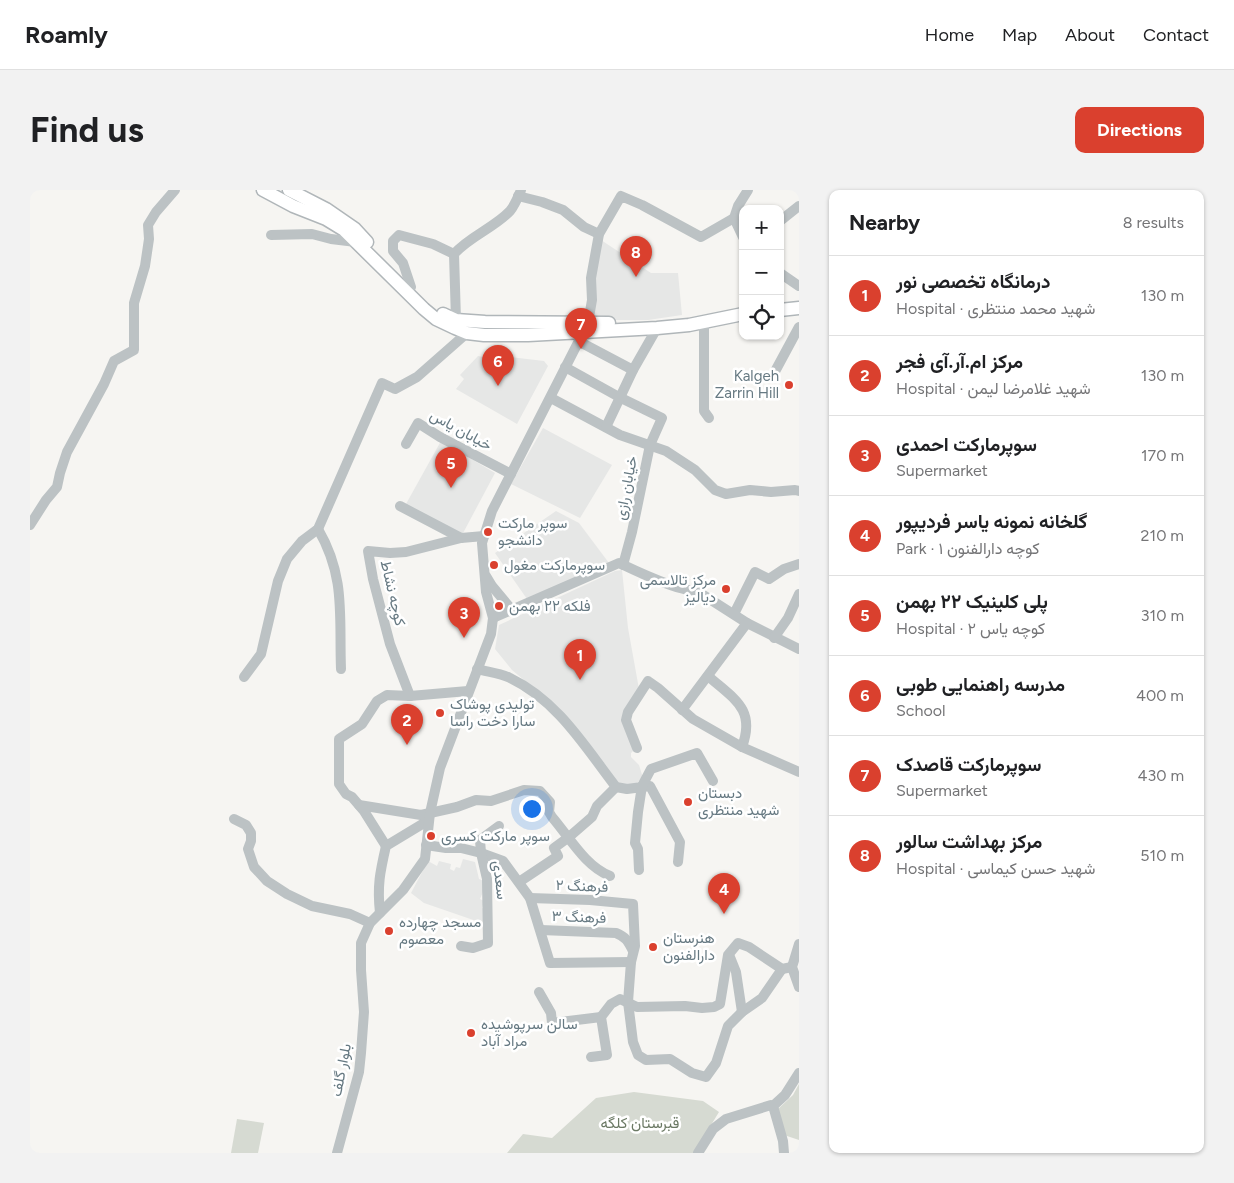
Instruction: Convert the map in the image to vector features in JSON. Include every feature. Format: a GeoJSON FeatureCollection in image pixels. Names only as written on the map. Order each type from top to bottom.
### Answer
{"type":"FeatureCollection","features":[{"type":"Feature","properties":{"kind":"main road"},"geometry":{"type":"LineString","coordinates":[[263,190],[293,206],[326,219],[344,230],[413,292],[440,313],[485,329]]}},
{"type":"Feature","properties":{"kind":"main road"},"geometry":{"type":"LineString","coordinates":[[289,190],[326,208],[355,229],[436,319],[467,333],[485,329],[584,333],[689,325],[739,315]]}},
{"type":"Feature","properties":{"kind":"main road"},"geometry":{"type":"LineString","coordinates":[[784,310],[799,308]]}},
{"type":"Feature","properties":{"kind":"main road"},"geometry":{"type":"LineString","coordinates":[[584,333],[690,319],[704,322]]}},
{"type":"Feature","properties":{"kind":"street"},"geometry":{"type":"LineString","coordinates":[[30,525],[46,500],[57,488],[67,452],[104,384],[114,361],[134,350],[134,303],[145,266],[149,239],[148,225],[156,212],[175,190]]}},
{"type":"Feature","properties":{"kind":"street"},"geometry":{"type":"LineString","coordinates":[[234,819],[246,825],[250,833],[251,841],[248,849],[254,868],[267,882],[312,906],[350,914],[370,923],[402,890],[425,859],[430,816],[440,768],[491,634],[493,618],[486,592],[482,542],[492,511],[510,474],[584,333],[592,300],[592,278],[599,234],[621,196],[642,205],[701,237],[734,218],[738,206],[748,190]]}},
{"type":"Feature","properties":{"kind":"street"},"geometry":{"type":"LineString","coordinates":[[456,320],[454,254],[498,222],[512,209],[519,193],[563,210],[584,227],[599,234]]}},
{"type":"Feature","properties":{"kind":"street"},"geometry":{"type":"LineString","coordinates":[[784,218],[799,206]]}},
{"type":"Feature","properties":{"kind":"street"},"geometry":{"type":"LineString","coordinates":[[734,218],[739,229]]}},
{"type":"Feature","properties":{"kind":"street"},"geometry":{"type":"LineString","coordinates":[[271,235],[312,234],[331,239],[356,242]]}},
{"type":"Feature","properties":{"kind":"street"},"geometry":{"type":"LineString","coordinates":[[413,292],[403,263],[394,251],[393,241],[399,235],[434,244],[454,254]]}},
{"type":"Feature","properties":{"kind":"street"},"geometry":{"type":"LineString","coordinates":[[784,276],[799,286]]}},
{"type":"Feature","properties":{"kind":"street"},"geometry":{"type":"LineString","coordinates":[[704,322],[704,411],[709,418]]}},
{"type":"Feature","properties":{"kind":"street"},"geometry":{"type":"LineString","coordinates":[[772,377],[799,327]]}},
{"type":"Feature","properties":{"kind":"street"},"geometry":{"type":"LineString","coordinates":[[606,427],[619,398],[657,328]]}},
{"type":"Feature","properties":{"kind":"street"},"geometry":{"type":"LineString","coordinates":[[244,677],[261,654],[278,581],[287,559],[302,541],[318,529],[382,383],[395,389],[417,377],[467,333]]}},
{"type":"Feature","properties":{"kind":"street"},"geometry":{"type":"LineString","coordinates":[[584,333],[634,370]]}},
{"type":"Feature","properties":{"kind":"street"},"geometry":{"type":"LineString","coordinates":[[565,367],[619,398]]}},
{"type":"Feature","properties":{"kind":"street"},"geometry":{"type":"LineString","coordinates":[[551,398],[620,434],[666,451],[695,470],[715,490],[726,494],[750,490],[771,492],[799,491]]}},
{"type":"Feature","properties":{"kind":"street","name":"خیابان رازی"},"geometry":{"type":"LineString","coordinates":[[619,398],[662,418],[650,444],[632,532],[623,565]]}},
{"type":"Feature","properties":{"kind":"street","name":"خیابان یاس"},"geometry":{"type":"LineString","coordinates":[[406,444],[418,423],[440,437],[510,474]]}},
{"type":"Feature","properties":{"kind":"street"},"geometry":{"type":"LineString","coordinates":[[400,506],[461,538]]}},
{"type":"Feature","properties":{"kind":"street"},"geometry":{"type":"LineString","coordinates":[[318,529],[328,548],[338,581],[340,669]]}},
{"type":"Feature","properties":{"kind":"street","name":"کوچه نشاط"},"geometry":{"type":"LineString","coordinates":[[410,696],[390,644],[373,579],[368,551],[390,554],[406,552],[461,538],[484,536]]}},
{"type":"Feature","properties":{"kind":"street"},"geometry":{"type":"LineString","coordinates":[[493,618],[618,563],[682,589],[697,591],[747,623],[774,638],[799,648]]}},
{"type":"Feature","properties":{"kind":"street"},"geometry":{"type":"LineString","coordinates":[[734,614],[755,572],[770,579],[784,569],[799,564]]}},
{"type":"Feature","properties":{"kind":"street"},"geometry":{"type":"LineString","coordinates":[[483,570],[492,586],[512,610]]}},
{"type":"Feature","properties":{"kind":"street"},"geometry":{"type":"LineString","coordinates":[[774,638],[788,618],[799,594]]}},
{"type":"Feature","properties":{"kind":"street"},"geometry":{"type":"LineString","coordinates":[[682,710],[747,623]]}},
{"type":"Feature","properties":{"kind":"street"},"geometry":{"type":"LineString","coordinates":[[477,669],[509,677],[534,692],[572,728],[616,787],[627,789],[650,786],[680,842],[678,862]]}},
{"type":"Feature","properties":{"kind":"street"},"geometry":{"type":"LineString","coordinates":[[708,676],[737,703],[744,713],[748,722],[747,734],[742,747]]}},
{"type":"Feature","properties":{"kind":"street"},"geometry":{"type":"LineString","coordinates":[[637,748],[626,720],[628,712],[648,681],[693,720],[742,747],[799,772]]}},
{"type":"Feature","properties":{"kind":"street"},"geometry":{"type":"LineString","coordinates":[[386,846],[359,804],[346,794],[339,784],[339,739],[362,724],[377,701],[387,695],[410,696],[468,692]]}},
{"type":"Feature","properties":{"kind":"street"},"geometry":{"type":"LineString","coordinates":[[639,870],[638,850],[635,843],[642,786],[651,769],[696,753],[713,782]]}},
{"type":"Feature","properties":{"kind":"street"},"geometry":{"type":"LineString","coordinates":[[519,882],[558,856],[554,848],[592,817],[597,806],[616,787]]}},
{"type":"Feature","properties":{"kind":"street"},"geometry":{"type":"LineString","coordinates":[[380,913],[378,896],[379,874],[386,846],[430,816],[476,800],[491,801],[524,790],[540,791],[550,802],[552,818],[598,871],[610,876]]}},
{"type":"Feature","properties":{"kind":"street"},"geometry":{"type":"LineString","coordinates":[[359,804],[430,816]]}},
{"type":"Feature","properties":{"kind":"street"},"geometry":{"type":"LineString","coordinates":[[481,853],[480,840],[499,826]]}},
{"type":"Feature","properties":{"kind":"street"},"geometry":{"type":"LineString","coordinates":[[426,845],[461,848],[503,861],[530,898],[550,963],[633,959],[628,1002],[633,1042],[638,1055],[646,1060],[670,1059],[692,1073],[706,1077],[716,1063],[728,1026],[742,1012],[762,998],[787,968],[799,944]]}},
{"type":"Feature","properties":{"kind":"street","name":"سعدی"},"geometry":{"type":"LineString","coordinates":[[461,946],[473,948],[488,943],[487,879],[481,853]]}},
{"type":"Feature","properties":{"kind":"street","name":"فرهنگ ۲"},"geometry":{"type":"LineString","coordinates":[[530,898],[633,904],[633,959]]}},
{"type":"Feature","properties":{"kind":"street","name":"بلوار گلف"},"geometry":{"type":"LineString","coordinates":[[336,1153],[358,1072],[364,1012],[361,943],[370,923]]}},
{"type":"Feature","properties":{"kind":"street","name":"فرهنگ ۳"},"geometry":{"type":"LineString","coordinates":[[541,930],[616,933],[627,939],[633,959]]}},
{"type":"Feature","properties":{"kind":"street"},"geometry":{"type":"LineString","coordinates":[[540,992],[551,1013],[552,1023],[601,1017],[611,1004],[620,999],[637,1007],[685,1006],[714,1008],[720,1004],[728,955],[738,943],[787,968],[799,987]]}},
{"type":"Feature","properties":{"kind":"street"},"geometry":{"type":"LineString","coordinates":[[728,955],[736,972],[742,1012]]}},
{"type":"Feature","properties":{"kind":"street"},"geometry":{"type":"LineString","coordinates":[[591,1057],[607,1055],[601,1017]]}},
{"type":"Feature","properties":{"kind":"street"},"geometry":{"type":"LineString","coordinates":[[698,1153],[713,1129],[726,1119],[773,1106],[785,1095],[799,1073]]}},
{"type":"Feature","properties":{"kind":"street"},"geometry":{"type":"LineString","coordinates":[[773,1106],[783,1141],[784,1153]]}},
{"type":"Feature","properties":{"kind":"shaded area"},"geometry":{"type":"Polygon","coordinates":[[[601,240],[651,273],[678,273],[682,315],[648,320],[594,320],[593,280],[601,240]]]}},
{"type":"Feature","properties":{"kind":"shaded area"},"geometry":{"type":"Polygon","coordinates":[[[486,354],[544,361],[548,366],[517,424],[456,389],[464,379],[460,375],[478,356],[483,357],[486,354]]]}},
{"type":"Feature","properties":{"kind":"shaded area"},"geometry":{"type":"Polygon","coordinates":[[[543,428],[612,465],[580,518],[511,484],[543,428]]]}},
{"type":"Feature","properties":{"kind":"shaded area"},"geometry":{"type":"Polygon","coordinates":[[[441,441],[495,473],[462,535],[406,504],[441,441]]]}},
{"type":"Feature","properties":{"kind":"shaded area"},"geometry":{"type":"Polygon","coordinates":[[[556,511],[579,523],[609,563],[527,599],[495,553],[556,511]]]}},
{"type":"Feature","properties":{"kind":"shaded area"},"geometry":{"type":"Polygon","coordinates":[[[622,570],[628,628],[639,689],[621,719],[634,750],[631,753],[631,757],[639,765],[643,778],[634,785],[619,785],[554,705],[512,670],[495,649],[499,625],[615,571],[622,570]]]}},
{"type":"Feature","properties":{"kind":"shaded area"},"geometry":{"type":"Polygon","coordinates":[[[463,859],[475,862],[479,879],[484,881],[486,885],[480,899],[484,901],[482,908],[486,910],[482,923],[424,903],[411,893],[428,861],[437,866],[439,861],[451,864],[450,869],[454,871],[456,867],[460,868],[463,859]]]}},
{"type":"Feature","properties":{"kind":"green space"},"geometry":{"type":"Polygon","coordinates":[[[799,1084],[799,1140],[784,1135],[777,1110],[793,1095],[799,1084]]]}},
{"type":"Feature","properties":{"kind":"green space","name":"قبرستان کلگه"},"geometry":{"type":"Polygon","coordinates":[[[634,1092],[703,1101],[719,1112],[694,1153],[507,1153],[523,1134],[552,1138],[596,1098],[634,1092]]]}},
{"type":"Feature","properties":{"kind":"green space"},"geometry":{"type":"Polygon","coordinates":[[[237,1119],[264,1123],[258,1153],[231,1153],[237,1119]]]}},
{"type":"Feature","properties":{"kind":"place","name":"مرکز بهداشت سالور"},"geometry":{"type":"Point","coordinates":[636,277]}},
{"type":"Feature","properties":{"kind":"place","name":"سوپرمارکت قاصدک"},"geometry":{"type":"Point","coordinates":[581,349]}},
{"type":"Feature","properties":{"kind":"place","name":"Kalgeh Zarrin Hill"},"geometry":{"type":"Point","coordinates":[789,385]}},
{"type":"Feature","properties":{"kind":"place","name":"مدرسه راهنمایی طوبی"},"geometry":{"type":"Point","coordinates":[498,386]}},
{"type":"Feature","properties":{"kind":"place","name":"پلی کلینیک ۲۲ بهمن"},"geometry":{"type":"Point","coordinates":[451,488]}},
{"type":"Feature","properties":{"kind":"place","name":"سوپر مارکت دانشجو"},"geometry":{"type":"Point","coordinates":[488,532]}},
{"type":"Feature","properties":{"kind":"place","name":"سوپرمارکت مغول"},"geometry":{"type":"Point","coordinates":[494,565]}},
{"type":"Feature","properties":{"kind":"place","name":"مرکز تالاسمی دیالیز"},"geometry":{"type":"Point","coordinates":[726,589]}},
{"type":"Feature","properties":{"kind":"place","name":"فلکه ۲۲ بهمن"},"geometry":{"type":"Point","coordinates":[499,606]}},
{"type":"Feature","properties":{"kind":"place","name":"سوپرمارکت احمدی"},"geometry":{"type":"Point","coordinates":[464,638]}},
{"type":"Feature","properties":{"kind":"place","name":"درمانگاه تخصصی نور"},"geometry":{"type":"Point","coordinates":[580,680]}},
{"type":"Feature","properties":{"kind":"place","name":"تولیدی پوشاک سارا دخت راسا"},"geometry":{"type":"Point","coordinates":[440,713]}},
{"type":"Feature","properties":{"kind":"place","name":"مرکز ام.آر.آی فجر"},"geometry":{"type":"Point","coordinates":[407,745]}},
{"type":"Feature","properties":{"kind":"place","name":"دبستان شهید منتظری"},"geometry":{"type":"Point","coordinates":[688,802]}},
{"type":"Feature","properties":{"kind":"place","name":"سوپر مارکت کسری"},"geometry":{"type":"Point","coordinates":[431,836]}},
{"type":"Feature","properties":{"kind":"place","name":"گلخانه نمونه یاسر فردیپور"},"geometry":{"type":"Point","coordinates":[724,914]}},
{"type":"Feature","properties":{"kind":"place","name":"مسجد چهارده معصوم"},"geometry":{"type":"Point","coordinates":[389,931]}},
{"type":"Feature","properties":{"kind":"place","name":"هنرستان دارالفنون"},"geometry":{"type":"Point","coordinates":[653,947]}},
{"type":"Feature","properties":{"kind":"place","name":"سالن سرپوشیده مراد آباد"},"geometry":{"type":"Point","coordinates":[471,1033]}}]}
